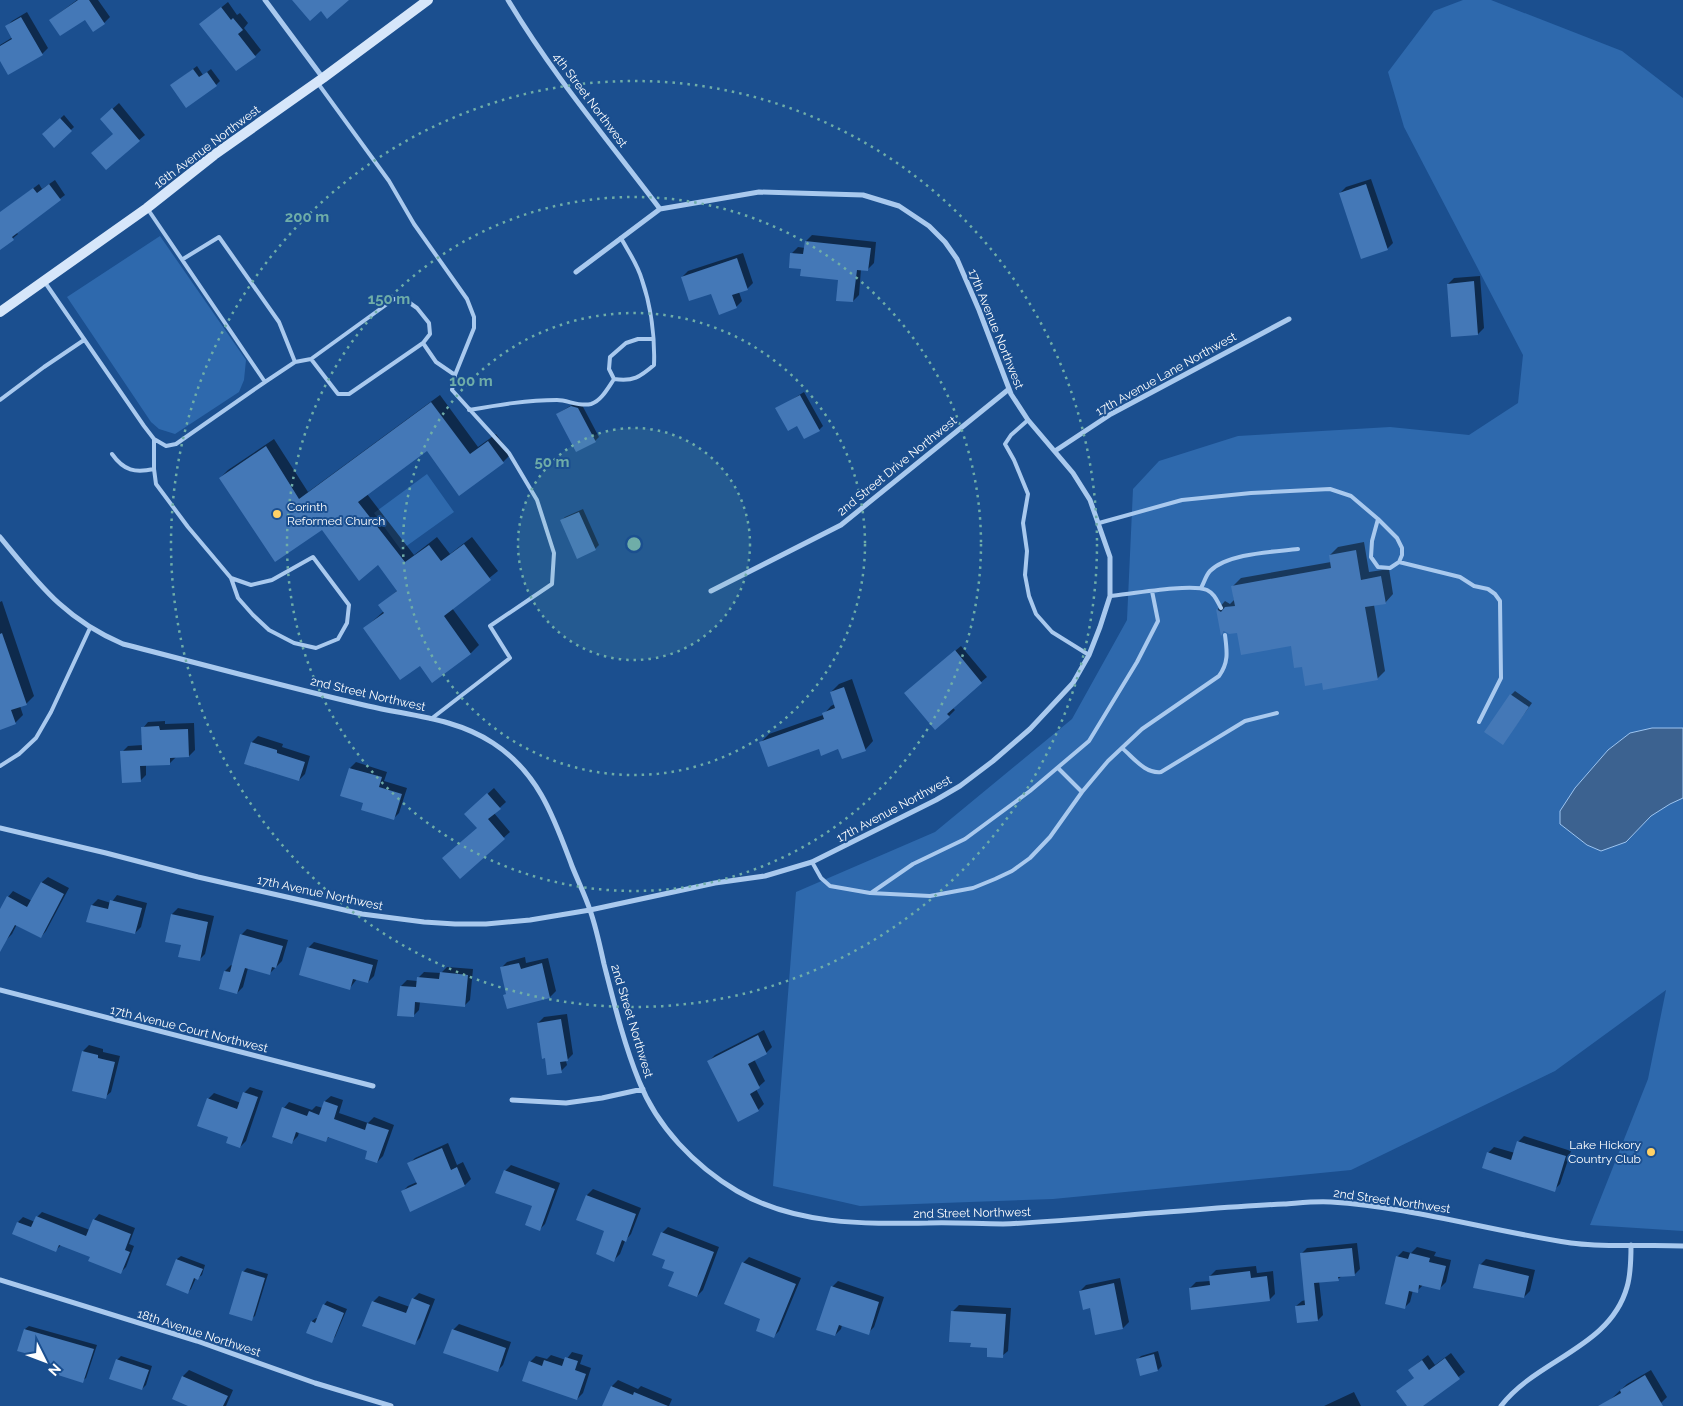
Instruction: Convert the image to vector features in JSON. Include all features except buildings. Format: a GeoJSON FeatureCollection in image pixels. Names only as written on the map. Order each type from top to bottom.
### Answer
{"type":"FeatureCollection","features":[{"type":"Feature","properties":{"kind":"main road","name":"16th Avenue Northwest"},"geometry":{"type":"LineString","coordinates":[[0,312],[147,208],[214,155],[428,0]]}},
{"type":"Feature","properties":{"kind":"street"},"geometry":{"type":"LineString","coordinates":[[265,0],[320,80]]}},
{"type":"Feature","properties":{"kind":"street","name":"4th Street Northwest"},"geometry":{"type":"LineString","coordinates":[[508,0],[571,95],[660,209]]}},
{"type":"Feature","properties":{"kind":"street","name":"17th Avenue Northwest"},"geometry":{"type":"LineString","coordinates":[[0,828],[198,877],[362,914],[424,922],[486,924],[530,920],[590,910],[715,883],[764,876],[812,862],[936,800],[993,761],[1030,729],[1073,683],[1089,655],[1110,596],[1110,558],[1090,500],[1078,479],[1028,420],[1009,389],[957,258],[945,242],[929,226],[899,206],[888,201],[864,196],[760,192],[660,209]]}},
{"type":"Feature","properties":{"kind":"street"},"geometry":{"type":"LineString","coordinates":[[576,272],[660,209]]}},
{"type":"Feature","properties":{"kind":"street","name":"17th Avenue Lane Northwest"},"geometry":{"type":"LineString","coordinates":[[1055,451],[1110,414],[1289,319]]}},
{"type":"Feature","properties":{"kind":"street","name":"2nd Street Drive Northwest"},"geometry":{"type":"LineString","coordinates":[[711,591],[841,525],[1009,389]]}},
{"type":"Feature","properties":{"kind":"street","name":"2nd Street Northwest"},"geometry":{"type":"LineString","coordinates":[[0,537],[48,594],[68,612],[90,628],[123,644],[372,707],[449,722],[479,734],[506,753],[530,776],[546,801],[559,827],[571,864],[590,910],[616,1008],[642,1089],[665,1127],[679,1144],[710,1172],[737,1191],[758,1202],[778,1210],[812,1218],[863,1224],[1002,1224],[1327,1202],[1418,1213],[1571,1243],[1607,1246],[1683,1246]]}},
{"type":"Feature","properties":{"kind":"street","name":"17th Avenue Court Northwest"},"geometry":{"type":"LineString","coordinates":[[0,990],[373,1086]]}},
{"type":"Feature","properties":{"kind":"street"},"geometry":{"type":"LineString","coordinates":[[512,1100],[566,1103],[602,1098],[642,1089]]}},
{"type":"Feature","properties":{"kind":"street"},"geometry":{"type":"LineString","coordinates":[[1501,1406],[1518,1387],[1588,1341],[1613,1316],[1627,1286],[1631,1267],[1631,1245]]}},
{"type":"Feature","properties":{"kind":"street","name":"18th Avenue Northwest"},"geometry":{"type":"LineString","coordinates":[[0,1280],[197,1341],[315,1384],[391,1406]]}},
{"type":"Feature","properties":{"kind":"lane"},"geometry":{"type":"LineString","coordinates":[[320,80],[389,181],[414,224],[467,299],[474,317],[474,328],[455,375],[452,390],[509,453],[537,500],[554,553],[552,584],[490,626],[510,658],[432,719]]}},
{"type":"Feature","properties":{"kind":"lane"},"geometry":{"type":"LineString","coordinates":[[147,208],[265,382]]}},
{"type":"Feature","properties":{"kind":"lane"},"geometry":{"type":"LineString","coordinates":[[183,259],[219,236],[279,322],[295,362]]}},
{"type":"Feature","properties":{"kind":"lane"},"geometry":{"type":"LineString","coordinates":[[614,379],[624,381],[639,378],[654,365],[653,339],[642,279],[621,238]]}},
{"type":"Feature","properties":{"kind":"lane"},"geometry":{"type":"LineString","coordinates":[[43,281],[144,426],[154,438],[166,446],[176,444],[295,362],[311,359],[394,299],[407,301],[417,308],[429,323],[430,334],[424,343],[349,394],[338,394],[311,359]]}},
{"type":"Feature","properties":{"kind":"lane"},"geometry":{"type":"LineString","coordinates":[[614,379],[609,369],[610,357],[626,343],[638,339],[653,339]]}},
{"type":"Feature","properties":{"kind":"lane"},"geometry":{"type":"LineString","coordinates":[[0,400],[84,340]]}},
{"type":"Feature","properties":{"kind":"lane"},"geometry":{"type":"LineString","coordinates":[[424,343],[436,362],[455,375]]}},
{"type":"Feature","properties":{"kind":"lane"},"geometry":{"type":"LineString","coordinates":[[469,410],[529,400],[563,400],[582,405],[592,404],[605,393],[614,379]]}},
{"type":"Feature","properties":{"kind":"lane"},"geometry":{"type":"LineString","coordinates":[[1028,420],[1011,435],[1005,444],[1028,494],[1023,522],[1027,551],[1026,575],[1029,596],[1036,614],[1052,632],[1089,655]]}},
{"type":"Feature","properties":{"kind":"lane"},"geometry":{"type":"LineString","coordinates":[[154,438],[156,484],[196,537],[231,578],[238,598],[253,616],[269,630],[294,643],[316,648],[338,640],[347,623],[349,605],[313,557],[272,580],[251,585],[231,578]]}},
{"type":"Feature","properties":{"kind":"lane"},"geometry":{"type":"LineString","coordinates":[[112,454],[118,462],[128,469],[142,472],[154,469]]}},
{"type":"Feature","properties":{"kind":"lane"},"geometry":{"type":"LineString","coordinates":[[1099,523],[1182,500],[1250,493],[1330,489],[1351,496],[1378,518],[1397,538],[1402,548],[1402,555],[1399,562],[1390,568],[1378,567],[1371,556],[1372,541],[1378,518]]}},
{"type":"Feature","properties":{"kind":"lane"},"geometry":{"type":"LineString","coordinates":[[1201,588],[1210,571],[1226,562],[1242,556],[1298,549]]}},
{"type":"Feature","properties":{"kind":"lane"},"geometry":{"type":"LineString","coordinates":[[1399,562],[1460,577],[1474,586],[1488,589],[1500,601],[1501,678],[1479,722]]}},
{"type":"Feature","properties":{"kind":"lane"},"geometry":{"type":"LineString","coordinates":[[1110,596],[1194,587],[1209,591],[1215,596],[1222,608]]}},
{"type":"Feature","properties":{"kind":"lane"},"geometry":{"type":"LineString","coordinates":[[870,893],[913,864],[965,839],[1030,791],[1090,741],[1137,662],[1158,621],[1152,591]]}},
{"type":"Feature","properties":{"kind":"lane"},"geometry":{"type":"LineString","coordinates":[[0,766],[20,754],[36,738],[52,712],[90,628]]}},
{"type":"Feature","properties":{"kind":"lane"},"geometry":{"type":"LineString","coordinates":[[812,862],[821,878],[830,886],[870,893],[930,896],[973,888],[1012,871],[1030,858],[1050,837],[1082,792],[1108,761],[1142,729],[1219,676],[1227,656],[1225,635]]}},
{"type":"Feature","properties":{"kind":"lane"},"geometry":{"type":"LineString","coordinates":[[1122,748],[1147,770],[1154,773],[1161,772],[1245,721],[1277,713]]}},
{"type":"Feature","properties":{"kind":"lane"},"geometry":{"type":"LineString","coordinates":[[1058,768],[1082,792]]}},
{"type":"Feature","properties":{"kind":"shaded area"},"geometry":{"type":"Polygon","coordinates":[[[1463,0],[1491,0],[1622,51],[1683,98],[1683,1231],[1590,1225],[1648,1079],[1666,990],[1555,1071],[1351,1170],[1053,1199],[860,1206],[773,1186],[796,892],[935,832],[1072,719],[1127,620],[1133,489],[1159,461],[1238,436],[1390,427],[1469,435],[1518,403],[1523,355],[1404,127],[1388,72],[1434,11],[1463,0]]]}},
{"type":"Feature","properties":{"kind":"shaded area"},"geometry":{"type":"Polygon","coordinates":[[[160,236],[246,360],[244,380],[239,392],[175,434],[159,429],[151,422],[67,297],[160,236]]]}},
{"type":"Feature","properties":{"kind":"shaded area"},"geometry":{"type":"Polygon","coordinates":[[[427,474],[454,512],[401,550],[374,513],[427,474]]]}},
{"type":"Feature","properties":{"kind":"shaded area"},"geometry":{"type":"Polygon","coordinates":[[[1652,728],[1683,728],[1683,798],[1651,816],[1626,842],[1601,851],[1587,845],[1560,824],[1560,811],[1575,788],[1608,750],[1630,733],[1652,728]]]}},
{"type":"Feature","properties":{"kind":"place","name":"Corinth Reformed Church"},"geometry":{"type":"Point","coordinates":[277,514]}},
{"type":"Feature","properties":{"kind":"place","name":"Lake Hickory Country Club"},"geometry":{"type":"Point","coordinates":[1651,1152]}}]}
